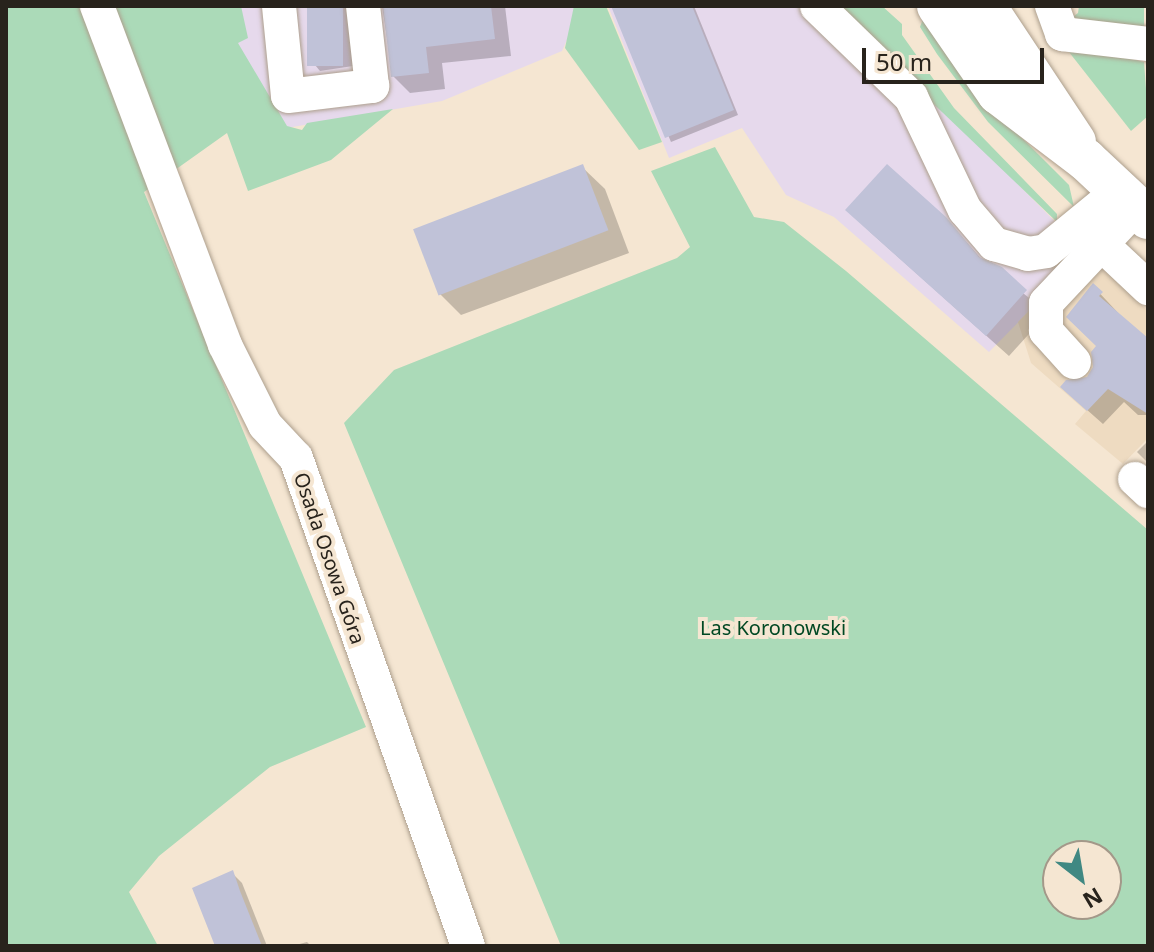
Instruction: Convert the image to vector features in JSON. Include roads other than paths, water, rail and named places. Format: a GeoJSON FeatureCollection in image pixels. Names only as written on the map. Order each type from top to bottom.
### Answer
{"type":"FeatureCollection","features":[{"type":"Feature","properties":{"kind":"main road"},"geometry":{"type":"LineString","coordinates":[[938,6],[998,93],[1086,160],[1134,205]]}},
{"type":"Feature","properties":{"kind":"main road"},"geometry":{"type":"LineString","coordinates":[[985,6],[1086,160]]}},
{"type":"Feature","properties":{"kind":"street","name":"Osada Osowa Góra"},"geometry":{"type":"LineString","coordinates":[[97,6],[225,345],[265,425],[296,458],[468,946]]}},
{"type":"Feature","properties":{"kind":"street"},"geometry":{"type":"LineString","coordinates":[[279,6],[288,96],[372,86],[363,6]]}},
{"type":"Feature","properties":{"kind":"street"},"geometry":{"type":"LineString","coordinates":[[817,6],[911,97],[965,210],[994,244],[1028,254],[1046,251],[1134,205]]}},
{"type":"Feature","properties":{"kind":"street"},"geometry":{"type":"LineString","coordinates":[[1052,6],[1062,34],[1148,44]]}},
{"type":"Feature","properties":{"kind":"street"},"geometry":{"type":"LineString","coordinates":[[1074,362],[1046,331],[1046,303],[1134,205]]}},
{"type":"Feature","properties":{"kind":"street"},"geometry":{"type":"LineString","coordinates":[[1114,256],[1148,288]]}},
{"type":"Feature","properties":{"kind":"park label","name":"Las Koronowski"},"geometry":{"type":"Point","coordinates":[773,627]}}]}
